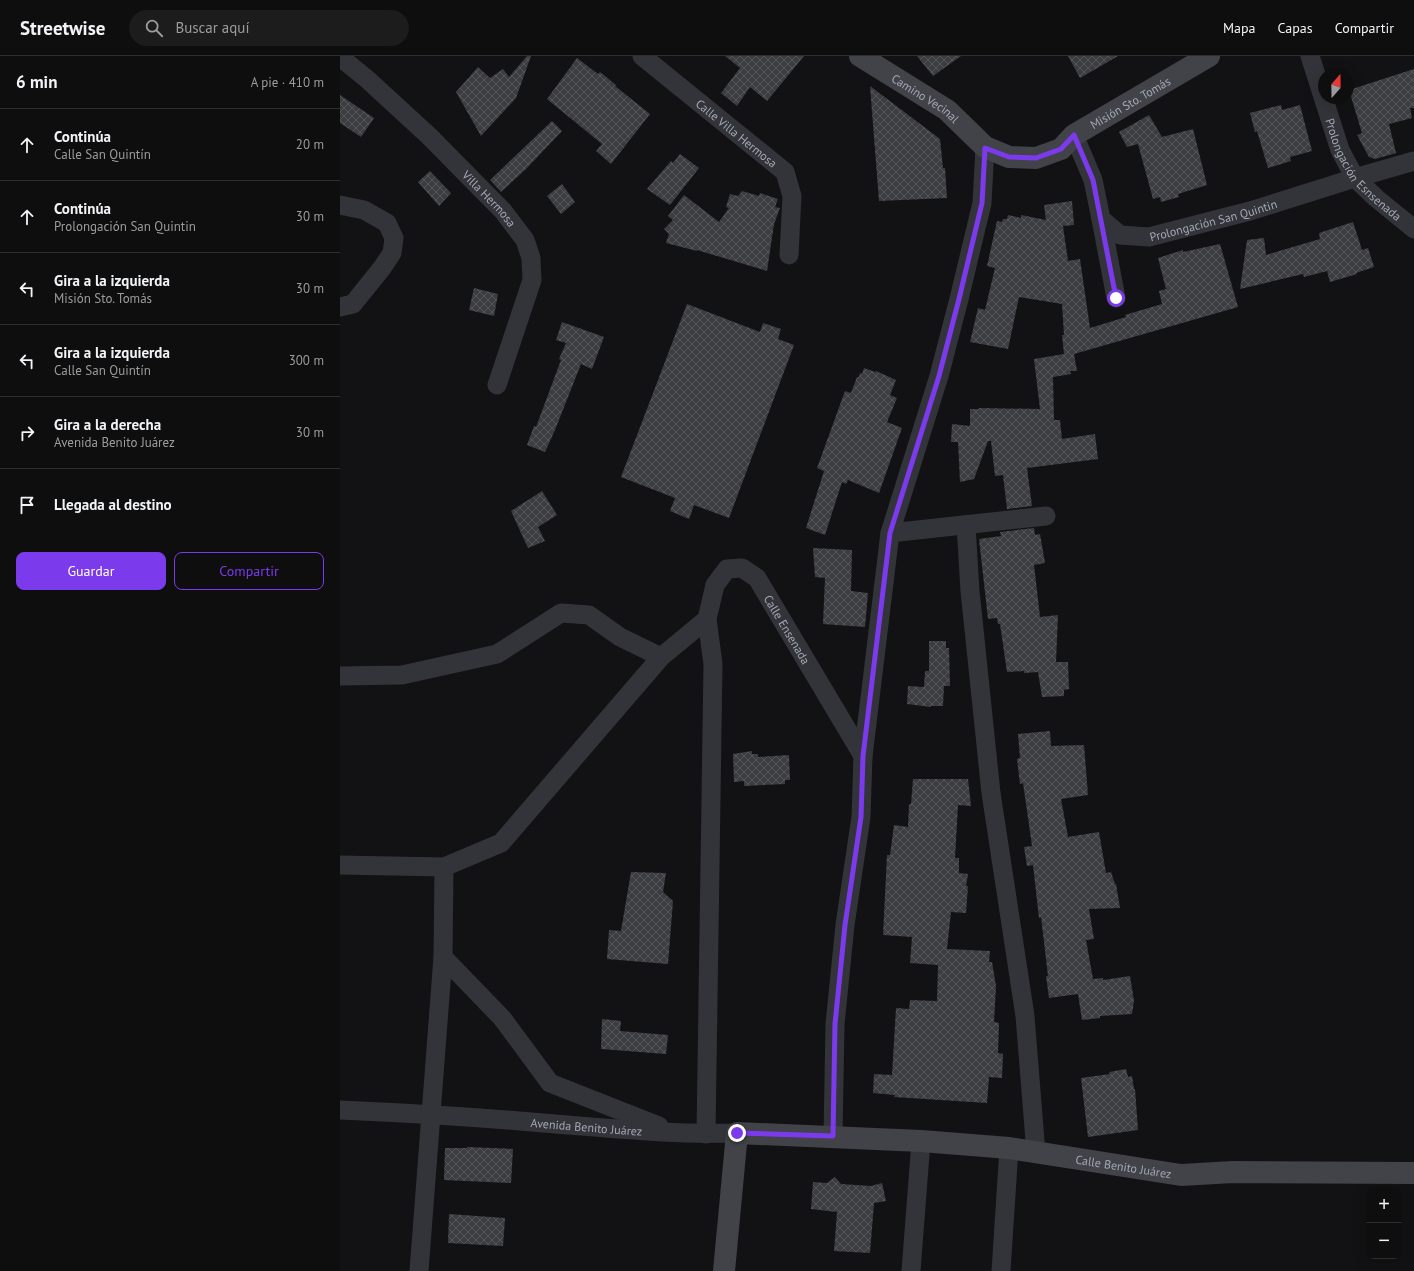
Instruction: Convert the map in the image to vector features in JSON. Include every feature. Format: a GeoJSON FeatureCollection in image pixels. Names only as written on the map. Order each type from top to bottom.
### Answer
{"type":"FeatureCollection","features":[{"type":"Feature","properties":{"kind":"street","name":"Calle Villa Hermosa"},"geometry":{"type":"LineString","coordinates":[[642,56],[785,172],[792,196],[789,255]]}},
{"type":"Feature","properties":{"kind":"street","name":"Camino Vecinal"},"geometry":{"type":"LineString","coordinates":[[860,56],[947,110],[985,148]]}},
{"type":"Feature","properties":{"kind":"street","name":"Misión Sto. Tomás"},"geometry":{"type":"LineString","coordinates":[[985,148],[1009,157],[1036,158],[1061,149],[1074,135],[1208,56]]}},
{"type":"Feature","properties":{"kind":"street","name":"Prolongación Esnsenada"},"geometry":{"type":"LineString","coordinates":[[1310,56],[1340,150],[1355,178],[1376,198],[1414,229]]}},
{"type":"Feature","properties":{"kind":"street","name":"Villa Hermosa"},"geometry":{"type":"LineString","coordinates":[[340,57],[367,79],[429,136],[503,211],[525,240],[531,258],[532,280],[497,385]]}},
{"type":"Feature","properties":{"kind":"street"},"geometry":{"type":"LineString","coordinates":[[1074,135],[1093,180],[1116,298]]}},
{"type":"Feature","properties":{"kind":"street"},"geometry":{"type":"LineString","coordinates":[[833,1136],[835,1024],[845,925],[861,817],[863,756],[890,533],[939,376],[959,299],[982,203],[985,148]]}},
{"type":"Feature","properties":{"kind":"street","name":"Prolongación San Quintin"},"geometry":{"type":"LineString","coordinates":[[1101,219],[1120,235],[1150,237],[1250,211],[1414,161]]}},
{"type":"Feature","properties":{"kind":"street"},"geometry":{"type":"LineString","coordinates":[[340,205],[364,210],[387,223],[394,238],[392,253],[353,304],[340,307]]}},
{"type":"Feature","properties":{"kind":"street"},"geometry":{"type":"LineString","coordinates":[[890,533],[1046,516]]}},
{"type":"Feature","properties":{"kind":"street"},"geometry":{"type":"LineString","coordinates":[[966,525],[970,591],[991,793],[1025,1016],[1036,1153]]}},
{"type":"Feature","properties":{"kind":"street","name":"Calle Ensenada"},"geometry":{"type":"LineString","coordinates":[[707,619],[715,585],[727,569],[742,568],[757,578],[863,756]]}},
{"type":"Feature","properties":{"kind":"street"},"geometry":{"type":"LineString","coordinates":[[340,676],[402,676],[497,654],[561,613],[589,615],[620,637],[661,657]]}},
{"type":"Feature","properties":{"kind":"street"},"geometry":{"type":"LineString","coordinates":[[340,865],[444,867],[501,843],[661,657],[707,619]]}},
{"type":"Feature","properties":{"kind":"street"},"geometry":{"type":"LineString","coordinates":[[706,1134],[713,664],[707,619]]}},
{"type":"Feature","properties":{"kind":"street"},"geometry":{"type":"LineString","coordinates":[[419,1271],[443,957],[444,867]]}},
{"type":"Feature","properties":{"kind":"street"},"geometry":{"type":"LineString","coordinates":[[443,957],[502,1018],[550,1083],[676,1132]]}},
{"type":"Feature","properties":{"kind":"street","name":"Avenida Benito Juárez"},"geometry":{"type":"LineString","coordinates":[[340,1110],[430,1114],[617,1129],[706,1134],[737,1133],[833,1136]]}},
{"type":"Feature","properties":{"kind":"street"},"geometry":{"type":"LineString","coordinates":[[724,1271],[737,1133]]}},
{"type":"Feature","properties":{"kind":"street","name":"Calle Benito Juárez"},"geometry":{"type":"LineString","coordinates":[[833,1136],[1009,1148],[1181,1175],[1233,1172],[1414,1173]]}},
{"type":"Feature","properties":{"kind":"street"},"geometry":{"type":"LineString","coordinates":[[911,1271],[922,1141]]}},
{"type":"Feature","properties":{"kind":"street"},"geometry":{"type":"LineString","coordinates":[[1001,1271],[1009,1148]]}},
{"type":"Feature","properties":{"kind":"building"},"geometry":{"type":"Polygon","coordinates":[[[527,56],[531,56],[516,98],[481,136],[456,92],[478,67],[490,78],[503,69],[509,77],[527,56]]]}},
{"type":"Feature","properties":{"kind":"building"},"geometry":{"type":"Polygon","coordinates":[[[725,56],[804,56],[767,101],[750,87],[737,106],[721,93],[740,68],[725,56]]]}},
{"type":"Feature","properties":{"kind":"building"},"geometry":{"type":"Polygon","coordinates":[[[917,56],[961,56],[933,76],[917,56]]]}},
{"type":"Feature","properties":{"kind":"building"},"geometry":{"type":"Polygon","coordinates":[[[1068,56],[1118,56],[1080,78],[1068,56]]]}},
{"type":"Feature","properties":{"kind":"building"},"geometry":{"type":"Polygon","coordinates":[[[577,58],[598,74],[600,72],[650,114],[611,164],[596,151],[602,144],[547,99],[577,58]]]}},
{"type":"Feature","properties":{"kind":"building"},"geometry":{"type":"Polygon","coordinates":[[[1414,69],[1414,108],[1410,108],[1412,118],[1389,124],[1396,153],[1375,159],[1369,157],[1357,135],[1362,133],[1353,104],[1354,88],[1414,69]]]}},
{"type":"Feature","properties":{"kind":"building"},"geometry":{"type":"Polygon","coordinates":[[[870,86],[940,139],[943,168],[945,168],[947,198],[879,201],[870,86]]]}},
{"type":"Feature","properties":{"kind":"building"},"geometry":{"type":"Polygon","coordinates":[[[340,95],[374,118],[361,137],[340,123],[340,95]]]}},
{"type":"Feature","properties":{"kind":"building"},"geometry":{"type":"Polygon","coordinates":[[[1281,105],[1282,110],[1300,105],[1312,151],[1290,157],[1291,161],[1268,168],[1250,113],[1281,105]]]}},
{"type":"Feature","properties":{"kind":"building"},"geometry":{"type":"Polygon","coordinates":[[[1149,115],[1162,137],[1193,129],[1207,185],[1178,194],[1179,197],[1161,202],[1160,197],[1153,199],[1138,144],[1127,147],[1119,132],[1149,115]]]}},
{"type":"Feature","properties":{"kind":"building"},"geometry":{"type":"Polygon","coordinates":[[[552,121],[562,131],[526,169],[501,192],[490,180],[552,121]]]}},
{"type":"Feature","properties":{"kind":"building"},"geometry":{"type":"Polygon","coordinates":[[[680,154],[699,168],[670,205],[647,189],[671,161],[673,163],[680,154]]]}},
{"type":"Feature","properties":{"kind":"building"},"geometry":{"type":"Polygon","coordinates":[[[430,171],[451,193],[439,206],[418,182],[430,171]]]}},
{"type":"Feature","properties":{"kind":"building"},"geometry":{"type":"Polygon","coordinates":[[[562,184],[575,202],[561,214],[547,196],[562,184]]]}},
{"type":"Feature","properties":{"kind":"building"},"geometry":{"type":"Polygon","coordinates":[[[742,191],[759,196],[760,193],[778,199],[775,207],[780,208],[774,224],[767,271],[697,250],[666,243],[669,234],[664,229],[673,220],[668,216],[684,195],[719,222],[729,208],[726,207],[730,194],[738,196],[742,191]]]}},
{"type":"Feature","properties":{"kind":"building"},"geometry":{"type":"Polygon","coordinates":[[[1072,201],[1074,225],[1063,226],[1068,261],[1080,259],[1090,328],[1126,317],[1125,315],[1162,304],[1159,291],[1166,289],[1158,258],[1183,250],[1183,252],[1220,244],[1238,307],[1074,354],[1077,371],[1070,371],[1071,374],[1053,377],[1054,420],[1060,420],[1062,439],[1095,434],[1098,459],[1027,468],[1032,506],[1007,509],[1003,475],[995,476],[991,441],[988,441],[974,479],[960,482],[958,442],[951,442],[952,424],[970,426],[970,409],[1040,409],[1034,359],[1064,354],[1062,335],[1064,335],[1062,304],[1019,297],[1008,349],[970,342],[978,308],[985,310],[995,268],[987,266],[997,221],[1002,222],[1003,219],[1007,219],[1008,215],[1021,218],[1021,215],[1046,220],[1044,205],[1072,201]]]}},
{"type":"Feature","properties":{"kind":"building"},"geometry":{"type":"Polygon","coordinates":[[[1353,222],[1362,250],[1368,248],[1374,267],[1330,282],[1327,271],[1304,277],[1303,274],[1240,289],[1247,240],[1264,238],[1266,255],[1320,239],[1319,233],[1353,222]]]}},
{"type":"Feature","properties":{"kind":"building"},"geometry":{"type":"Polygon","coordinates":[[[474,288],[498,294],[494,316],[469,310],[474,288]]]}},
{"type":"Feature","properties":{"kind":"building"},"geometry":{"type":"Polygon","coordinates":[[[687,304],[760,332],[763,323],[781,329],[778,339],[794,345],[729,518],[694,505],[689,519],[670,511],[675,498],[621,477],[687,304]]]}},
{"type":"Feature","properties":{"kind":"building"},"geometry":{"type":"Polygon","coordinates":[[[562,322],[604,337],[592,369],[581,364],[545,452],[527,445],[534,426],[536,427],[561,360],[559,359],[566,343],[556,340],[562,322]]]}},
{"type":"Feature","properties":{"kind":"building"},"geometry":{"type":"Polygon","coordinates":[[[864,368],[875,372],[876,371],[896,380],[890,395],[897,398],[887,422],[902,428],[879,493],[848,480],[846,484],[842,482],[825,535],[806,528],[824,471],[817,468],[845,391],[851,393],[857,377],[859,377],[860,373],[862,374],[864,368]]]}},
{"type":"Feature","properties":{"kind":"building"},"geometry":{"type":"Polygon","coordinates":[[[542,491],[557,515],[538,527],[545,541],[528,548],[511,511],[542,491]]]}},
{"type":"Feature","properties":{"kind":"building"},"geometry":{"type":"Polygon","coordinates":[[[1034,528],[1035,535],[1040,534],[1045,563],[1034,565],[1040,617],[1058,615],[1056,662],[1068,662],[1069,689],[1064,690],[1064,696],[1042,697],[1038,672],[1007,672],[1000,624],[998,624],[997,618],[988,619],[979,539],[1001,536],[1000,532],[1034,528]]]}},
{"type":"Feature","properties":{"kind":"building"},"geometry":{"type":"Polygon","coordinates":[[[813,548],[852,550],[851,591],[868,593],[865,627],[823,624],[825,578],[815,577],[813,548]]]}},
{"type":"Feature","properties":{"kind":"building"},"geometry":{"type":"Polygon","coordinates":[[[929,641],[946,641],[946,648],[949,648],[950,686],[944,686],[943,706],[931,707],[907,704],[908,686],[924,687],[925,671],[929,671],[929,641]]]}},
{"type":"Feature","properties":{"kind":"building"},"geometry":{"type":"Polygon","coordinates":[[[1050,731],[1051,746],[1084,745],[1088,795],[1061,799],[1068,837],[1099,832],[1106,873],[1111,872],[1116,884],[1120,908],[1089,909],[1094,939],[1086,940],[1093,979],[1103,978],[1103,980],[1130,976],[1134,1001],[1132,1014],[1100,1016],[1100,1018],[1082,1020],[1078,994],[1049,998],[1041,917],[1039,918],[1033,865],[1027,866],[1024,847],[1032,846],[1023,783],[1020,784],[1017,759],[1020,758],[1018,734],[1050,731]]]}},
{"type":"Feature","properties":{"kind":"building"},"geometry":{"type":"Polygon","coordinates":[[[752,751],[752,754],[758,754],[758,757],[789,755],[790,780],[785,780],[785,784],[744,786],[744,781],[734,782],[733,754],[752,751]]]}},
{"type":"Feature","properties":{"kind":"building"},"geometry":{"type":"Polygon","coordinates":[[[913,779],[968,779],[971,806],[958,805],[955,858],[959,858],[959,873],[968,874],[966,886],[968,886],[966,913],[951,912],[947,949],[990,951],[989,962],[992,962],[996,986],[994,1022],[999,1023],[998,1053],[1003,1054],[1002,1078],[989,1077],[987,1103],[894,1097],[895,1095],[873,1093],[874,1074],[892,1075],[896,1008],[909,1009],[910,1000],[937,1001],[938,965],[910,963],[912,937],[883,935],[887,855],[890,855],[894,825],[908,827],[909,804],[911,804],[913,779]]]}},
{"type":"Feature","properties":{"kind":"building"},"geometry":{"type":"Polygon","coordinates":[[[631,872],[666,873],[663,892],[673,901],[668,964],[607,959],[609,930],[621,931],[631,872]]]}},
{"type":"Feature","properties":{"kind":"building"},"geometry":{"type":"Polygon","coordinates":[[[602,1019],[621,1021],[620,1031],[668,1035],[666,1054],[601,1049],[602,1019]]]}},
{"type":"Feature","properties":{"kind":"building"},"geometry":{"type":"Polygon","coordinates":[[[1126,1069],[1128,1077],[1132,1076],[1135,1089],[1138,1130],[1088,1137],[1081,1078],[1110,1074],[1109,1072],[1126,1069]]]}},
{"type":"Feature","properties":{"kind":"building"},"geometry":{"type":"Polygon","coordinates":[[[467,1147],[513,1149],[511,1183],[444,1180],[445,1148],[467,1147]]]}},
{"type":"Feature","properties":{"kind":"building"},"geometry":{"type":"Polygon","coordinates":[[[835,1177],[841,1184],[871,1186],[882,1183],[886,1201],[874,1203],[870,1253],[834,1251],[837,1212],[811,1209],[813,1182],[827,1183],[835,1177]]]}},
{"type":"Feature","properties":{"kind":"building"},"geometry":{"type":"Polygon","coordinates":[[[449,1214],[505,1218],[503,1246],[448,1243],[449,1214]]]}},
{"type":"Feature","properties":{"kind":"route"},"geometry":{"type":"LineString","coordinates":[[737,1133],[833,1136],[835,1024],[845,925],[861,817],[863,756],[890,533],[939,376],[959,299],[982,203],[985,148],[1009,157],[1036,158],[1061,149],[1074,135],[1093,180],[1116,298]]}}]}
